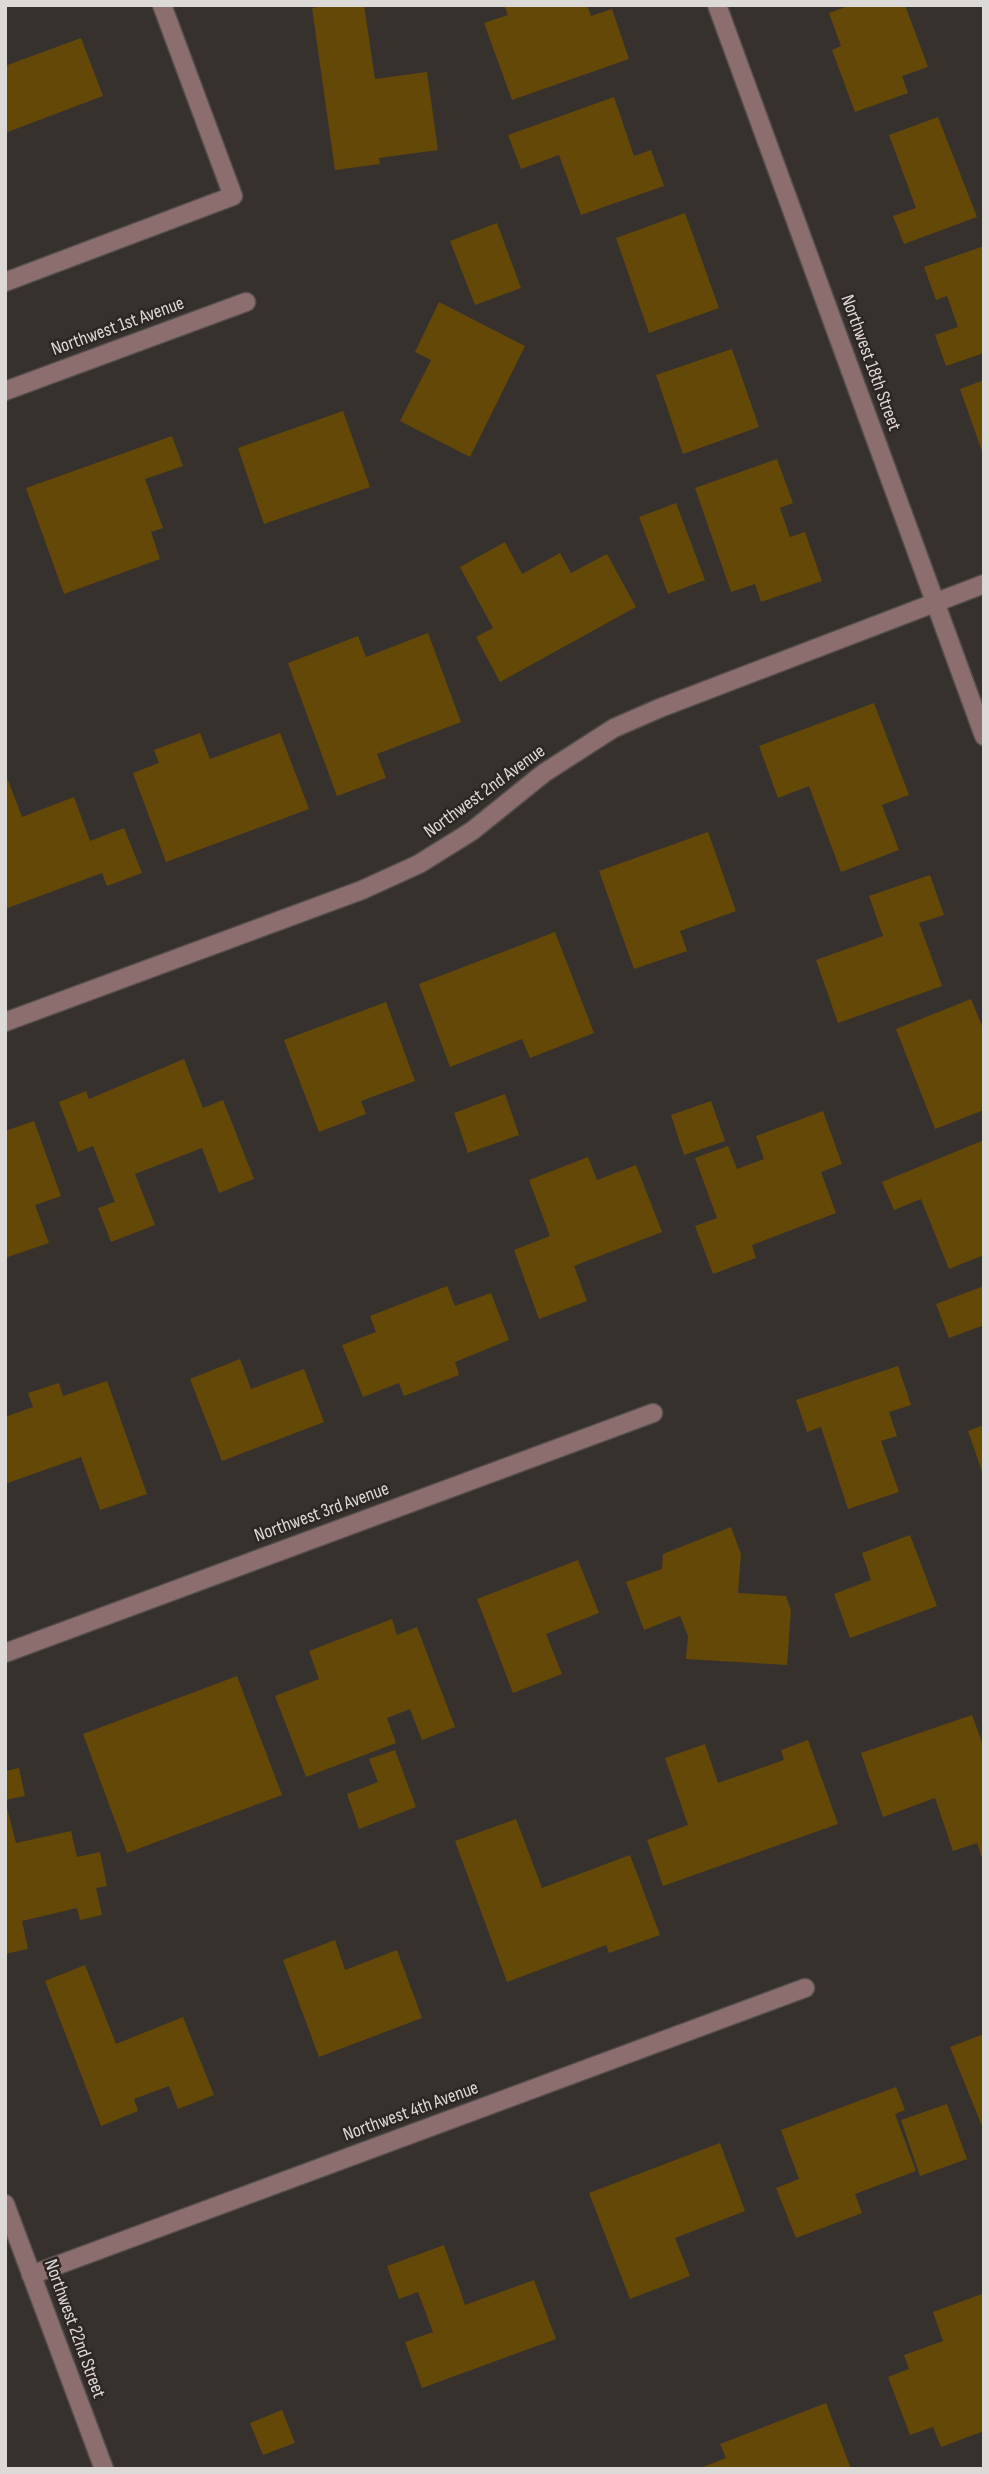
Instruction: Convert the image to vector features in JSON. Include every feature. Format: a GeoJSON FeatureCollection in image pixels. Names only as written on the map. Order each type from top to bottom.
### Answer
{"type":"FeatureCollection","features":[{"type":"Feature","properties":{"kind":"street"},"geometry":{"type":"LineString","coordinates":[[5,282],[233,196],[162,5]]}},
{"type":"Feature","properties":{"kind":"street","name":"Northwest 18th Street"},"geometry":{"type":"LineString","coordinates":[[717,5],[984,736]]}},
{"type":"Feature","properties":{"kind":"street","name":"Northwest 1st Avenue"},"geometry":{"type":"LineString","coordinates":[[5,391],[246,302]]}},
{"type":"Feature","properties":{"kind":"street","name":"Northwest 2nd Avenue"},"geometry":{"type":"LineString","coordinates":[[5,1022],[362,890],[419,864],[472,831],[544,773],[614,728],[984,584]]}},
{"type":"Feature","properties":{"kind":"street","name":"Northwest 3rd Avenue"},"geometry":{"type":"LineString","coordinates":[[5,1653],[653,1413]]}},
{"type":"Feature","properties":{"kind":"street","name":"Northwest 4th Avenue"},"geometry":{"type":"LineString","coordinates":[[31,2275],[805,1988]]}},
{"type":"Feature","properties":{"kind":"street","name":"Northwest 22nd Street"},"geometry":{"type":"LineString","coordinates":[[5,2204],[104,2469]]}},
{"type":"Feature","properties":{"kind":"building"},"geometry":{"type":"Polygon","coordinates":[[[364,5],[375,79],[427,72],[438,150],[379,158],[380,164],[335,170],[312,8],[364,5]]]}},
{"type":"Feature","properties":{"kind":"building"},"geometry":{"type":"Polygon","coordinates":[[[504,5],[587,5],[591,16],[612,9],[629,59],[512,100],[484,23],[508,15],[504,5]]]}},
{"type":"Feature","properties":{"kind":"building"},"geometry":{"type":"Polygon","coordinates":[[[851,5],[905,5],[928,67],[902,76],[908,93],[855,112],[832,50],[841,46],[829,13],[851,5]]]}},
{"type":"Feature","properties":{"kind":"building"},"geometry":{"type":"Polygon","coordinates":[[[81,38],[103,96],[5,133],[5,66],[81,38]]]}},
{"type":"Feature","properties":{"kind":"building"},"geometry":{"type":"Polygon","coordinates":[[[614,97],[634,156],[651,150],[664,186],[581,215],[559,155],[521,169],[508,135],[614,97]]]}},
{"type":"Feature","properties":{"kind":"building"},"geometry":{"type":"Polygon","coordinates":[[[938,117],[977,217],[904,244],[893,216],[916,208],[889,135],[938,117]]]}},
{"type":"Feature","properties":{"kind":"building"},"geometry":{"type":"Polygon","coordinates":[[[685,213],[719,308],[649,333],[616,238],[685,213]]]}},
{"type":"Feature","properties":{"kind":"building"},"geometry":{"type":"Polygon","coordinates":[[[497,223],[521,288],[475,305],[450,241],[497,223]]]}},
{"type":"Feature","properties":{"kind":"building"},"geometry":{"type":"Polygon","coordinates":[[[984,246],[984,353],[946,366],[935,335],[958,327],[947,296],[936,300],[924,267],[984,246]]]}},
{"type":"Feature","properties":{"kind":"building"},"geometry":{"type":"Polygon","coordinates":[[[439,302],[525,346],[470,457],[400,421],[431,360],[415,352],[439,302]]]}},
{"type":"Feature","properties":{"kind":"building"},"geometry":{"type":"Polygon","coordinates":[[[732,349],[759,427],[683,454],[656,375],[732,349]]]}},
{"type":"Feature","properties":{"kind":"building"},"geometry":{"type":"Polygon","coordinates":[[[984,380],[984,454],[983,454],[960,389],[984,380]]]}},
{"type":"Feature","properties":{"kind":"building"},"geometry":{"type":"Polygon","coordinates":[[[343,411],[370,487],[264,524],[238,448],[343,411]]]}},
{"type":"Feature","properties":{"kind":"building"},"geometry":{"type":"Polygon","coordinates":[[[172,436],[183,466],[145,479],[163,528],[151,532],[160,559],[64,594],[26,488],[172,436]]]}},
{"type":"Feature","properties":{"kind":"building"},"geometry":{"type":"Polygon","coordinates":[[[777,459],[793,503],[780,508],[790,537],[805,532],[822,581],[761,602],[755,584],[731,592],[695,488],[777,459]]]}},
{"type":"Feature","properties":{"kind":"building"},"geometry":{"type":"Polygon","coordinates":[[[676,503],[705,580],[668,594],[639,517],[676,503]]]}},
{"type":"Feature","properties":{"kind":"building"},"geometry":{"type":"Polygon","coordinates":[[[505,542],[522,574],[560,553],[571,573],[607,554],[636,607],[500,682],[476,637],[493,628],[460,567],[505,542]]]}},
{"type":"Feature","properties":{"kind":"building"},"geometry":{"type":"Polygon","coordinates":[[[428,633],[461,722],[377,754],[386,778],[337,796],[288,663],[358,636],[366,657],[428,633]]]}},
{"type":"Feature","properties":{"kind":"building"},"geometry":{"type":"Polygon","coordinates":[[[874,703],[909,795],[882,805],[899,850],[841,872],[809,786],[778,798],[759,746],[874,703]]]}},
{"type":"Feature","properties":{"kind":"building"},"geometry":{"type":"Polygon","coordinates":[[[200,733],[210,759],[280,733],[309,809],[166,862],[133,773],[159,763],[154,750],[200,733]]]}},
{"type":"Feature","properties":{"kind":"building"},"geometry":{"type":"Polygon","coordinates":[[[8,780],[22,817],[74,797],[90,841],[124,828],[142,873],[107,886],[102,873],[5,909],[5,781],[8,780]]]}},
{"type":"Feature","properties":{"kind":"building"},"geometry":{"type":"Polygon","coordinates":[[[708,832],[736,911],[680,931],[687,951],[634,969],[599,871],[708,832]]]}},
{"type":"Feature","properties":{"kind":"building"},"geometry":{"type":"Polygon","coordinates":[[[930,875],[944,915],[919,923],[942,986],[838,1023],[816,960],[883,936],[869,896],[930,875]]]}},
{"type":"Feature","properties":{"kind":"building"},"geometry":{"type":"Polygon","coordinates":[[[555,932],[594,1033],[530,1058],[522,1039],[450,1067],[419,984],[555,932]]]}},
{"type":"Feature","properties":{"kind":"building"},"geometry":{"type":"Polygon","coordinates":[[[971,999],[984,1031],[984,1110],[935,1129],[896,1029],[971,999]]]}},
{"type":"Feature","properties":{"kind":"building"},"geometry":{"type":"Polygon","coordinates":[[[386,1002],[415,1081],[361,1101],[366,1114],[319,1132],[284,1040],[386,1002]]]}},
{"type":"Feature","properties":{"kind":"building"},"geometry":{"type":"Polygon","coordinates":[[[184,1059],[203,1108],[223,1100],[254,1179],[219,1193],[202,1148],[135,1174],[155,1225],[111,1242],[98,1208],[115,1202],[93,1146],[78,1152],[59,1102],[86,1091],[89,1099],[184,1059]]]}},
{"type":"Feature","properties":{"kind":"building"},"geometry":{"type":"Polygon","coordinates":[[[505,1094],[519,1135],[468,1153],[454,1113],[505,1094]]]}},
{"type":"Feature","properties":{"kind":"building"},"geometry":{"type":"Polygon","coordinates":[[[711,1101],[725,1141],[684,1155],[671,1115],[711,1101]]]}},
{"type":"Feature","properties":{"kind":"building"},"geometry":{"type":"Polygon","coordinates":[[[823,1111],[842,1164],[821,1172],[836,1213],[752,1245],[756,1258],[713,1274],[695,1226],[717,1218],[695,1158],[728,1146],[737,1169],[764,1159],[756,1136],[823,1111]]]}},
{"type":"Feature","properties":{"kind":"building"},"geometry":{"type":"Polygon","coordinates":[[[34,1121],[61,1196],[35,1205],[49,1243],[5,1258],[5,1131],[34,1121]]]}},
{"type":"Feature","properties":{"kind":"building"},"geometry":{"type":"Polygon","coordinates":[[[984,1140],[984,1255],[949,1269],[921,1199],[894,1210],[882,1182],[984,1140]]]}},
{"type":"Feature","properties":{"kind":"building"},"geometry":{"type":"Polygon","coordinates":[[[588,1157],[597,1180],[636,1165],[662,1232],[574,1266],[587,1301],[539,1319],[514,1250],[550,1236],[529,1180],[588,1157]]]}},
{"type":"Feature","properties":{"kind":"building"},"geometry":{"type":"Polygon","coordinates":[[[447,1286],[455,1306],[491,1293],[509,1340],[455,1362],[459,1375],[404,1396],[399,1383],[363,1397],[342,1345],[376,1332],[370,1316],[447,1286]]]}},
{"type":"Feature","properties":{"kind":"building"},"geometry":{"type":"Polygon","coordinates":[[[984,1286],[984,1325],[949,1338],[936,1304],[984,1286]]]}},
{"type":"Feature","properties":{"kind":"building"},"geometry":{"type":"Polygon","coordinates":[[[240,1359],[251,1389],[304,1369],[324,1422],[222,1461],[190,1379],[240,1359]]]}},
{"type":"Feature","properties":{"kind":"building"},"geometry":{"type":"Polygon","coordinates":[[[898,1366],[911,1405],[889,1412],[897,1436],[881,1441],[899,1492],[848,1509],[821,1427],[807,1432],[796,1400],[898,1366]]]}},
{"type":"Feature","properties":{"kind":"building"},"geometry":{"type":"Polygon","coordinates":[[[107,1381],[147,1494],[100,1510],[81,1457],[5,1484],[5,1417],[33,1407],[28,1393],[59,1383],[63,1396],[107,1381]]]}},
{"type":"Feature","properties":{"kind":"building"},"geometry":{"type":"Polygon","coordinates":[[[984,1425],[984,1474],[983,1474],[968,1431],[984,1425]]]}},
{"type":"Feature","properties":{"kind":"building"},"geometry":{"type":"Polygon","coordinates":[[[731,1527],[741,1554],[738,1593],[786,1596],[791,1610],[787,1665],[686,1659],[688,1636],[680,1616],[644,1630],[626,1582],[662,1569],[663,1554],[731,1527]]]}},
{"type":"Feature","properties":{"kind":"building"},"geometry":{"type":"Polygon","coordinates":[[[910,1535],[937,1606],[850,1638],[834,1594],[871,1580],[862,1553],[910,1535]]]}},
{"type":"Feature","properties":{"kind":"building"},"geometry":{"type":"Polygon","coordinates":[[[578,1560],[599,1613],[546,1634],[562,1674],[513,1693],[477,1599],[578,1560]]]}},
{"type":"Feature","properties":{"kind":"building"},"geometry":{"type":"Polygon","coordinates":[[[392,1619],[397,1635],[417,1627],[455,1727],[422,1740],[410,1709],[387,1718],[396,1743],[306,1777],[275,1696],[319,1679],[309,1651],[392,1619]]]}},
{"type":"Feature","properties":{"kind":"building"},"geometry":{"type":"Polygon","coordinates":[[[237,1676],[282,1795],[127,1853],[83,1734],[237,1676]]]}},
{"type":"Feature","properties":{"kind":"building"},"geometry":{"type":"Polygon","coordinates":[[[972,1715],[984,1748],[983,1861],[977,1843],[953,1851],[935,1798],[883,1817],[861,1753],[972,1715]]]}},
{"type":"Feature","properties":{"kind":"building"},"geometry":{"type":"Polygon","coordinates":[[[808,1740],[838,1824],[663,1886],[647,1840],[688,1825],[665,1758],[705,1744],[718,1783],[784,1760],[781,1750],[808,1740]]]}},
{"type":"Feature","properties":{"kind":"building"},"geometry":{"type":"Polygon","coordinates":[[[395,1750],[416,1807],[359,1829],[347,1794],[378,1782],[369,1759],[395,1750]]]}},
{"type":"Feature","properties":{"kind":"building"},"geometry":{"type":"Polygon","coordinates":[[[19,1768],[25,1796],[5,1800],[5,1771],[19,1768]]]}},
{"type":"Feature","properties":{"kind":"building"},"geometry":{"type":"Polygon","coordinates":[[[5,1800],[16,1843],[71,1831],[77,1857],[100,1852],[107,1886],[96,1888],[102,1915],[80,1920],[77,1908],[22,1921],[28,1949],[5,1954],[5,1800]]]}},
{"type":"Feature","properties":{"kind":"building"},"geometry":{"type":"Polygon","coordinates":[[[516,1819],[542,1888],[630,1855],[660,1935],[609,1953],[606,1945],[507,1982],[455,1841],[516,1819]]]}},
{"type":"Feature","properties":{"kind":"building"},"geometry":{"type":"Polygon","coordinates":[[[335,1940],[345,1970],[397,1950],[422,2018],[319,2057],[283,1960],[335,1940]]]}},
{"type":"Feature","properties":{"kind":"building"},"geometry":{"type":"Polygon","coordinates":[[[85,1965],[116,2044],[183,2017],[214,2095],[178,2109],[169,2086],[134,2099],[138,2111],[101,2126],[45,1981],[85,1965]]]}},
{"type":"Feature","properties":{"kind":"building"},"geometry":{"type":"Polygon","coordinates":[[[984,2034],[984,2131],[950,2047],[984,2034]]]}},
{"type":"Feature","properties":{"kind":"building"},"geometry":{"type":"Polygon","coordinates":[[[896,2087],[905,2110],[895,2114],[916,2171],[855,2194],[862,2213],[796,2238],[776,2188],[799,2179],[781,2130],[896,2087]]]}},
{"type":"Feature","properties":{"kind":"building"},"geometry":{"type":"Polygon","coordinates":[[[947,2104],[967,2159],[920,2176],[901,2120],[947,2104]]]}},
{"type":"Feature","properties":{"kind":"building"},"geometry":{"type":"Polygon","coordinates":[[[720,2143],[745,2211],[675,2238],[690,2276],[630,2299],[589,2193],[720,2143]]]}},
{"type":"Feature","properties":{"kind":"building"},"geometry":{"type":"Polygon","coordinates":[[[444,2245],[465,2305],[534,2280],[556,2339],[422,2388],[405,2342],[433,2332],[418,2292],[399,2299],[387,2266],[444,2245]]]}},
{"type":"Feature","properties":{"kind":"building"},"geometry":{"type":"Polygon","coordinates":[[[982,2294],[984,2431],[941,2447],[933,2427],[910,2435],[888,2377],[909,2369],[904,2355],[943,2341],[933,2312],[982,2294]]]}},
{"type":"Feature","properties":{"kind":"building"},"geometry":{"type":"Polygon","coordinates":[[[826,2403],[851,2469],[698,2469],[726,2458],[720,2444],[826,2403]]]}},
{"type":"Feature","properties":{"kind":"building"},"geometry":{"type":"Polygon","coordinates":[[[282,2410],[295,2443],[263,2455],[250,2423],[282,2410]]]}}]}
